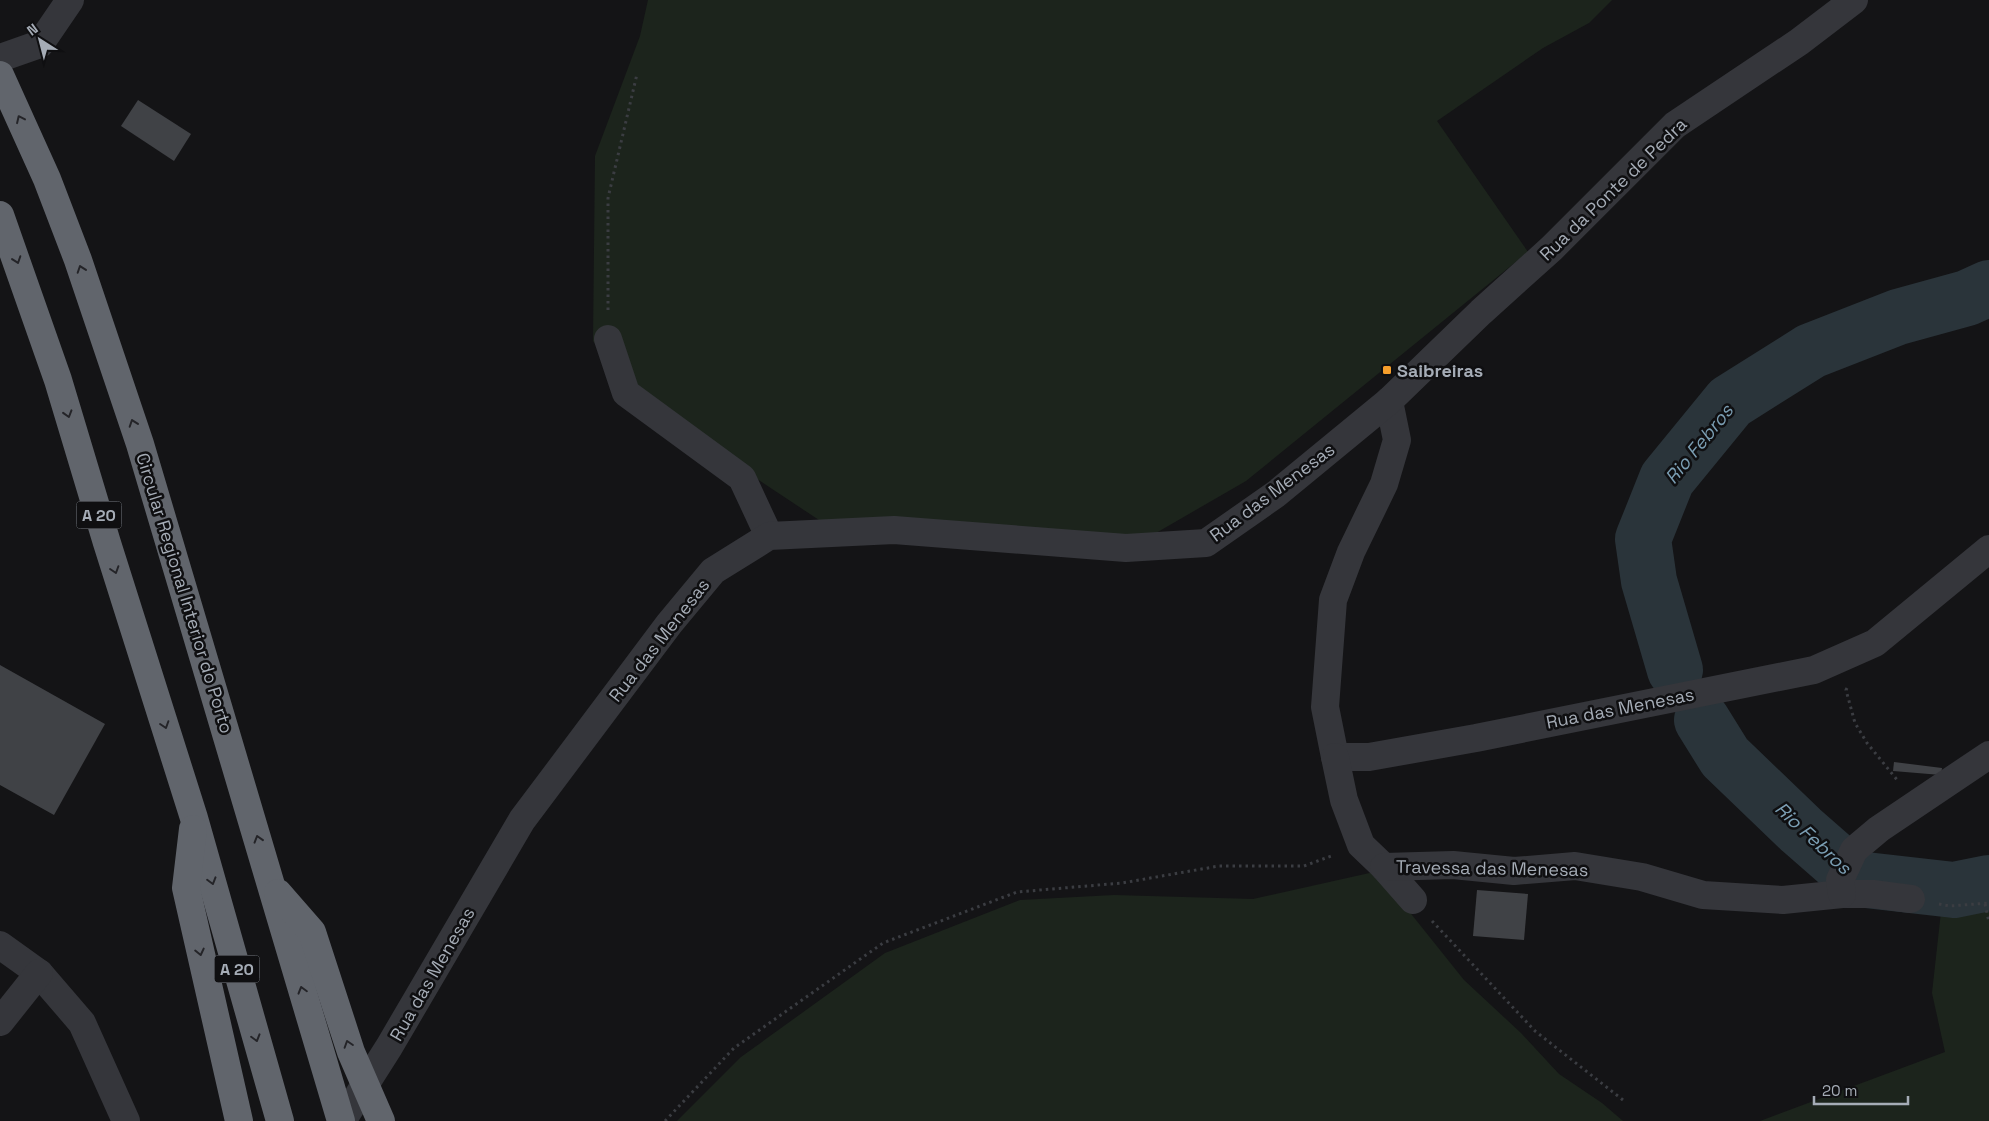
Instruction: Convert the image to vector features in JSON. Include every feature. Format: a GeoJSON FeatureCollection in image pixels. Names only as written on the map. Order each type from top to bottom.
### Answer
{"type":"FeatureCollection","features":[{"type":"Feature","properties":{"kind":"highway","name":"Circular Regional Interior do Porto"},"geometry":{"type":"LineString","coordinates":[[0,75],[48,179],[78,260],[140,444],[341,1121]]}},
{"type":"Feature","properties":{"kind":"highway","name":"A 20"},"geometry":{"type":"LineString","coordinates":[[0,214],[58,380],[107,543],[194,818],[280,1121]]}},
{"type":"Feature","properties":{"kind":"highway"},"geometry":{"type":"LineString","coordinates":[[194,818],[186,888],[239,1121]]}},
{"type":"Feature","properties":{"kind":"highway"},"geometry":{"type":"LineString","coordinates":[[272,886],[312,932],[351,1052],[381,1121]]}},
{"type":"Feature","properties":{"kind":"street"},"geometry":{"type":"LineString","coordinates":[[0,58],[40,44],[70,0]]}},
{"type":"Feature","properties":{"kind":"street","name":"Rua da Ponte de Pedra"},"geometry":{"type":"LineString","coordinates":[[1390,400],[1481,312],[1552,248],[1674,125],[1799,42],[1854,0]]}},
{"type":"Feature","properties":{"kind":"street"},"geometry":{"type":"LineString","coordinates":[[608,339],[626,393],[742,478],[769,536]]}},
{"type":"Feature","properties":{"kind":"street"},"geometry":{"type":"LineString","coordinates":[[1335,757],[1325,707],[1332,600],[1351,552],[1384,484],[1398,440],[1390,400]]}},
{"type":"Feature","properties":{"kind":"street","name":"Rua das Menesas"},"geometry":{"type":"LineString","coordinates":[[341,1121],[389,1047],[522,820],[669,624],[713,571],[769,536],[894,530],[1126,548],[1206,543],[1276,494],[1390,400]]}},
{"type":"Feature","properties":{"kind":"street","name":"Rua das Menesas"},"geometry":{"type":"LineString","coordinates":[[1335,757],[1369,757],[1476,738],[1814,670],[1875,643],[1989,549]]}},
{"type":"Feature","properties":{"kind":"street"},"geometry":{"type":"LineString","coordinates":[[1841,887],[1854,850],[1879,829],[1989,755]]}},
{"type":"Feature","properties":{"kind":"street","name":"Travessa das Menesas"},"geometry":{"type":"LineString","coordinates":[[1335,757],[1344,800],[1361,845],[1384,867],[1453,866],[1514,871],[1575,866],[1642,877],[1703,895],[1783,900],[1841,887],[1911,899]]}},
{"type":"Feature","properties":{"kind":"street"},"geometry":{"type":"LineString","coordinates":[[1384,867],[1413,900]]}},
{"type":"Feature","properties":{"kind":"street"},"geometry":{"type":"LineString","coordinates":[[0,945],[39,973],[82,1023],[126,1121]]}},
{"type":"Feature","properties":{"kind":"street"},"geometry":{"type":"LineString","coordinates":[[0,1022],[39,973]]}},
{"type":"Feature","properties":{"kind":"path"},"geometry":{"type":"LineString","coordinates":[[608,339],[608,198],[637,74]]}},
{"type":"Feature","properties":{"kind":"path"},"geometry":{"type":"LineString","coordinates":[[1851,682],[1846,690],[1855,723],[1867,743],[1916,803]]}},
{"type":"Feature","properties":{"kind":"path"},"geometry":{"type":"LineString","coordinates":[[665,1121],[734,1048],[883,943],[1017,892],[1122,883],[1219,866],[1304,866],[1361,845]]}},
{"type":"Feature","properties":{"kind":"path"},"geometry":{"type":"LineString","coordinates":[[1911,899],[1950,906],[1987,903],[1989,922]]}},
{"type":"Feature","properties":{"kind":"path"},"geometry":{"type":"LineString","coordinates":[[1413,900],[1535,1031],[1623,1100]]}},
{"type":"Feature","properties":{"kind":"shaded area"},"geometry":{"type":"Polygon","coordinates":[[[648,0],[1612,0],[1589,23],[1543,48],[1437,121],[1528,252],[1246,481],[1156,533],[1055,539],[822,522],[635,398],[593,341],[595,156],[640,36],[648,0]]]}},
{"type":"Feature","properties":{"kind":"shaded area"},"geometry":{"type":"Polygon","coordinates":[[[1374,872],[1404,905],[1464,980],[1521,1033],[1559,1074],[1602,1103],[1623,1121],[677,1121],[741,1057],[885,953],[1020,900],[1114,895],[1253,899],[1374,872]]]}},
{"type":"Feature","properties":{"kind":"shaded area"},"geometry":{"type":"Polygon","coordinates":[[[1989,911],[1989,1121],[1760,1121],[1945,1052],[1932,993],[1941,912],[1989,911]]]}},
{"type":"Feature","properties":{"kind":"building"},"geometry":{"type":"Polygon","coordinates":[[[138,100],[191,134],[174,161],[121,126],[138,100]]]}},
{"type":"Feature","properties":{"kind":"building"},"geometry":{"type":"Polygon","coordinates":[[[0,665],[105,724],[54,815],[0,785],[0,665]]]}},
{"type":"Feature","properties":{"kind":"building"},"geometry":{"type":"Polygon","coordinates":[[[1894,762],[1942,768],[1941,775],[1893,771],[1894,762]]]}},
{"type":"Feature","properties":{"kind":"building"},"geometry":{"type":"Polygon","coordinates":[[[1477,890],[1528,894],[1524,940],[1473,936],[1477,890]]]}},
{"type":"Feature","properties":{"kind":"waterway","name":"Rio Febros"},"geometry":{"type":"LineString","coordinates":[[1675,670],[1649,581],[1643,539],[1667,479],[1730,402],[1811,351],[1898,317],[1967,298],[1989,288]]}},
{"type":"Feature","properties":{"kind":"waterway","name":"Rio Febros"},"geometry":{"type":"LineString","coordinates":[[1702,720],[1725,757],[1801,830],[1857,879],[1954,890],[1989,883]]}},
{"type":"Feature","properties":{"kind":"place","name":"Saibreiras"},"geometry":{"type":"Point","coordinates":[1387,370]}}]}
